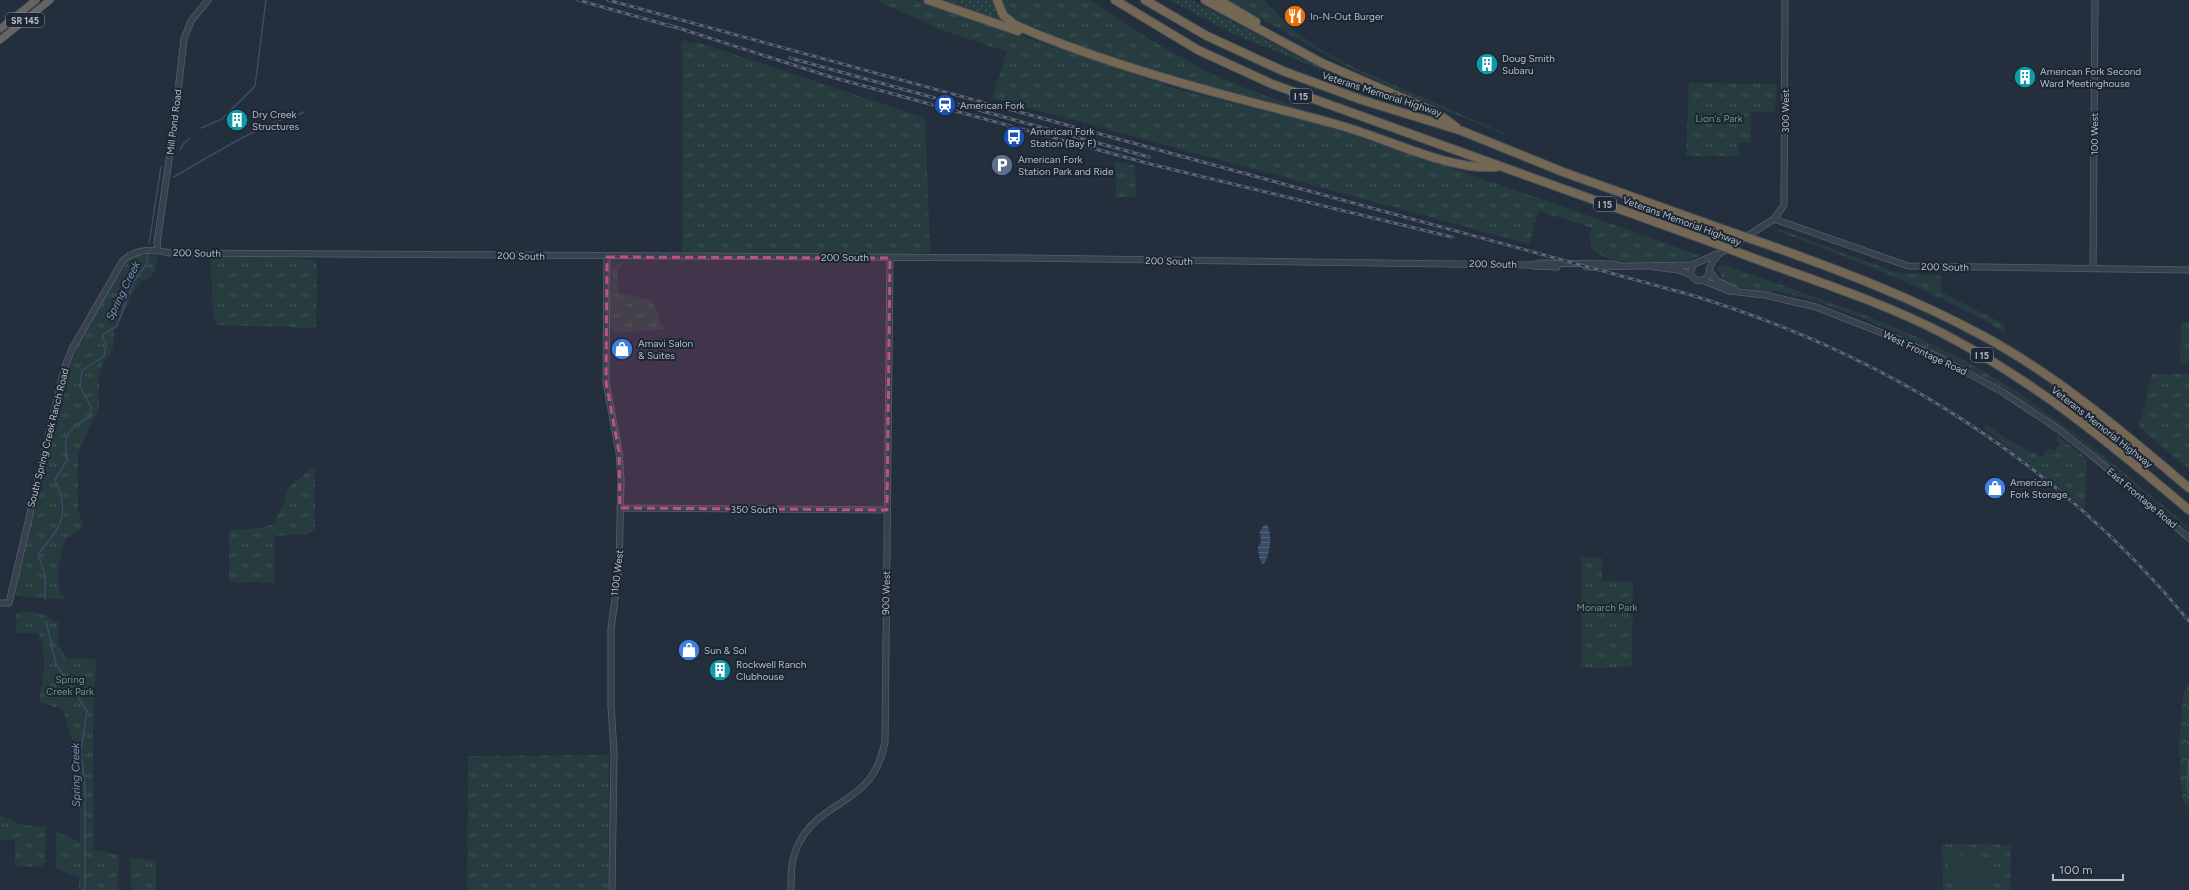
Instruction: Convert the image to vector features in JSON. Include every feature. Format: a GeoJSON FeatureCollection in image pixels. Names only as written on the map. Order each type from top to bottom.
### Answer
{"type":"FeatureCollection","features":[{"type":"Feature","properties":{"kind":"highway","name":"SR 145"},"geometry":{"type":"LineString","coordinates":[[0,29],[36,0]]}},
{"type":"Feature","properties":{"kind":"highway","name":"SR 145"},"geometry":{"type":"LineString","coordinates":[[0,40],[50,0]]}},
{"type":"Feature","properties":{"kind":"highway"},"geometry":{"type":"LineString","coordinates":[[928,0],[1018,31],[1055,41],[1170,79],[1333,123],[1434,157],[1483,168],[1499,166]]}},
{"type":"Feature","properties":{"kind":"highway"},"geometry":{"type":"LineString","coordinates":[[997,0],[1001,12],[1011,23],[1055,41]]}},
{"type":"Feature","properties":{"kind":"highway","name":"Veterans Memorial Highway"},"geometry":{"type":"LineString","coordinates":[[1115,0],[1183,42],[1257,78],[1745,254],[1877,304],[1943,334],[1987,358],[2029,384],[2079,419],[2189,510]]}},
{"type":"Feature","properties":{"kind":"highway","name":"Veterans Memorial Highway"},"geometry":{"type":"LineString","coordinates":[[1145,0],[1208,36],[1268,65],[1362,100],[1462,131],[1563,172],[1884,288],[1931,309],[1986,338],[2030,364],[2085,402],[2189,488]]}},
{"type":"Feature","properties":{"kind":"highway"},"geometry":{"type":"LineString","coordinates":[[1205,0],[1338,70],[1437,113],[1462,131]]}},
{"type":"Feature","properties":{"kind":"highway"},"geometry":{"type":"LineString","coordinates":[[1219,0],[1251,19],[1291,46]]}},
{"type":"Feature","properties":{"kind":"street","name":"Mill Pond Road"},"geometry":{"type":"LineString","coordinates":[[158,250],[157,243],[174,126],[184,39],[191,21],[208,0]]}},
{"type":"Feature","properties":{"kind":"street","name":"300 West"},"geometry":{"type":"LineString","coordinates":[[1774,219],[1784,205],[1785,189],[1785,0]]}},
{"type":"Feature","properties":{"kind":"street","name":"100 West"},"geometry":{"type":"LineString","coordinates":[[2093,269],[2095,0]]}},
{"type":"Feature","properties":{"kind":"street","name":"200 South"},"geometry":{"type":"LineString","coordinates":[[1774,219],[1908,266],[2189,270]]}},
{"type":"Feature","properties":{"kind":"street"},"geometry":{"type":"LineString","coordinates":[[1719,254],[1715,254],[1702,262],[1693,265],[1690,271],[1691,276],[1694,279],[1702,280],[1709,275],[1709,270],[1713,261],[1719,254],[1774,219]]}},
{"type":"Feature","properties":{"kind":"street","name":"200 South"},"geometry":{"type":"LineString","coordinates":[[143,251],[158,250],[170,253],[608,257],[890,258],[1532,265],[1541,263],[1612,264],[1620,266],[1653,266],[1679,270],[1691,276]]}},
{"type":"Feature","properties":{"kind":"street","name":"South Spring Creek Ranch Road"},"geometry":{"type":"LineString","coordinates":[[0,603],[9,603],[64,369],[72,349],[122,262],[131,254],[143,251]]}},
{"type":"Feature","properties":{"kind":"street","name":"1100 West"},"geometry":{"type":"LineString","coordinates":[[608,257],[606,382],[619,452],[620,508],[619,569],[611,629],[611,705],[614,753],[612,890]]}},
{"type":"Feature","properties":{"kind":"street","name":"900 West"},"geometry":{"type":"LineString","coordinates":[[791,890],[792,863],[802,837],[818,820],[855,795],[865,786],[877,767],[884,749],[890,258]]}},
{"type":"Feature","properties":{"kind":"street"},"geometry":{"type":"LineString","coordinates":[[1702,262],[1709,270]]}},
{"type":"Feature","properties":{"kind":"street","name":"200 South"},"geometry":{"type":"LineString","coordinates":[[1653,266],[1665,264],[1693,265]]}},
{"type":"Feature","properties":{"kind":"street","name":"West Frontage Road"},"geometry":{"type":"LineString","coordinates":[[1709,270],[1712,277],[1717,281],[1737,290]]}},
{"type":"Feature","properties":{"kind":"street","name":"West Frontage Road"},"geometry":{"type":"LineString","coordinates":[[1702,280],[1723,289],[1737,290],[1795,301],[1838,314],[1941,358],[2004,393],[2058,429],[2095,458]]}},
{"type":"Feature","properties":{"kind":"street","name":"East Frontage Road"},"geometry":{"type":"LineString","coordinates":[[2095,458],[2189,538]]}},
{"type":"Feature","properties":{"kind":"street","name":"350 South"},"geometry":{"type":"LineString","coordinates":[[620,508],[886,510]]}},
{"type":"Feature","properties":{"kind":"highlighted area"},"geometry":{"type":"Polygon","coordinates":[[[607,257],[890,258],[887,510],[620,508],[619,452],[606,382],[607,257]]]}},
{"type":"Feature","properties":{"kind":"green space"},"geometry":{"type":"Polygon","coordinates":[[[876,0],[916,0],[1180,90],[1342,130],[1700,256],[1684,261],[1674,261],[1673,263],[1633,263],[1618,261],[1605,257],[1595,251],[1590,241],[1592,228],[1539,211],[1529,244],[992,98],[1007,52],[939,29],[876,0]]]}},
{"type":"Feature","properties":{"kind":"green space"},"geometry":{"type":"Polygon","coordinates":[[[942,0],[993,0],[995,9],[1002,20],[942,0]]]}},
{"type":"Feature","properties":{"kind":"green space"},"geometry":{"type":"Polygon","coordinates":[[[998,0],[1090,0],[1151,40],[1207,72],[1311,113],[1235,94],[1149,69],[1041,33],[1009,20],[998,0]]]}},
{"type":"Feature","properties":{"kind":"green space"},"geometry":{"type":"Polygon","coordinates":[[[1170,0],[1191,0],[1300,58],[1349,81],[1231,33],[1170,0]]]}},
{"type":"Feature","properties":{"kind":"green space"},"geometry":{"type":"Polygon","coordinates":[[[1227,0],[1263,0],[1294,30],[1321,50],[1355,68],[1505,133],[1504,134],[1405,94],[1348,67],[1227,0]]]}},
{"type":"Feature","properties":{"kind":"green space"},"geometry":{"type":"Polygon","coordinates":[[[682,40],[696,44],[697,42],[925,118],[930,252],[880,256],[682,253],[682,40]]]}},
{"type":"Feature","properties":{"kind":"green space","name":"Lion's Park"},"geometry":{"type":"Polygon","coordinates":[[[1689,83],[1777,84],[1775,112],[1751,112],[1751,142],[1739,142],[1739,156],[1686,156],[1689,83]]]}},
{"type":"Feature","properties":{"kind":"green space"},"geometry":{"type":"Polygon","coordinates":[[[1115,161],[1135,166],[1136,197],[1116,197],[1115,161]]]}},
{"type":"Feature","properties":{"kind":"green space"},"geometry":{"type":"Polygon","coordinates":[[[1779,229],[1898,273],[1941,276],[1941,292],[2002,323],[2005,326],[2005,332],[1922,289],[1836,253],[1777,231],[1779,229]]]}},
{"type":"Feature","properties":{"kind":"green space"},"geometry":{"type":"Polygon","coordinates":[[[140,255],[158,256],[155,271],[150,277],[140,282],[114,332],[113,350],[102,365],[99,378],[99,405],[97,414],[91,423],[78,454],[78,510],[83,525],[82,529],[66,538],[59,566],[59,588],[61,595],[68,599],[25,597],[14,594],[65,376],[71,357],[121,269],[133,257],[140,255]]]}},
{"type":"Feature","properties":{"kind":"green space"},"geometry":{"type":"Polygon","coordinates":[[[211,257],[276,257],[314,260],[317,266],[316,328],[217,325],[213,316],[211,257]]]}},
{"type":"Feature","properties":{"kind":"green space"},"geometry":{"type":"Polygon","coordinates":[[[619,262],[624,262],[619,268],[618,272],[619,293],[651,300],[659,314],[661,325],[666,329],[616,333],[610,330],[612,269],[619,262]]]}},
{"type":"Feature","properties":{"kind":"green space"},"geometry":{"type":"Polygon","coordinates":[[[1722,264],[1865,315],[1921,339],[1981,370],[2013,389],[2073,432],[2132,479],[2189,528],[2189,530],[2077,438],[2012,393],[1951,358],[1865,319],[1812,300],[1775,290],[1769,293],[1735,286],[1721,280],[1721,274],[1716,270],[1722,264]]]}},
{"type":"Feature","properties":{"kind":"green space"},"geometry":{"type":"Polygon","coordinates":[[[2181,322],[2189,322],[2189,363],[2180,363],[2181,322]]]}},
{"type":"Feature","properties":{"kind":"green space"},"geometry":{"type":"Polygon","coordinates":[[[2152,374],[2189,374],[2189,469],[2139,427],[2152,374]]]}},
{"type":"Feature","properties":{"kind":"green space"},"geometry":{"type":"Polygon","coordinates":[[[1986,424],[2008,440],[2041,457],[2048,449],[2055,450],[2060,443],[2055,440],[2058,436],[2087,459],[2085,508],[1984,428],[1986,424]]]}},
{"type":"Feature","properties":{"kind":"green space"},"geometry":{"type":"Polygon","coordinates":[[[315,468],[315,530],[308,534],[275,536],[275,583],[229,582],[229,530],[260,528],[272,525],[283,506],[288,488],[311,469],[315,468]]]}},
{"type":"Feature","properties":{"kind":"green space","name":"Monarch Park"},"geometry":{"type":"Polygon","coordinates":[[[1581,557],[1602,558],[1602,581],[1633,581],[1632,667],[1581,668],[1581,557]]]}},
{"type":"Feature","properties":{"kind":"green space","name":"Spring Creek Park"},"geometry":{"type":"Polygon","coordinates":[[[24,611],[44,615],[59,623],[58,643],[66,658],[96,659],[93,732],[94,850],[119,855],[118,890],[79,890],[79,878],[56,868],[56,831],[80,842],[79,773],[75,750],[63,710],[39,701],[44,675],[43,650],[38,633],[16,633],[16,614],[24,611]]]}},
{"type":"Feature","properties":{"kind":"green space"},"geometry":{"type":"Polygon","coordinates":[[[2189,684],[2189,811],[2183,801],[2180,782],[2179,747],[2183,694],[2189,684]]]}},
{"type":"Feature","properties":{"kind":"green space"},"geometry":{"type":"Polygon","coordinates":[[[609,755],[608,890],[467,890],[468,756],[609,755]]]}},
{"type":"Feature","properties":{"kind":"green space"},"geometry":{"type":"Polygon","coordinates":[[[0,815],[19,824],[46,827],[45,863],[41,867],[15,866],[15,840],[0,840],[0,815]]]}},
{"type":"Feature","properties":{"kind":"green space"},"geometry":{"type":"Polygon","coordinates":[[[1942,844],[2011,845],[2010,890],[1943,890],[1942,844]]]}},
{"type":"Feature","properties":{"kind":"green space"},"geometry":{"type":"Polygon","coordinates":[[[1948,853],[1994,859],[1988,890],[1960,890],[1950,873],[1948,853]]]}},
{"type":"Feature","properties":{"kind":"green space"},"geometry":{"type":"Polygon","coordinates":[[[130,857],[156,861],[156,890],[131,890],[130,857]]]}},
{"type":"Feature","properties":{"kind":"water"},"geometry":{"type":"Polygon","coordinates":[[[1264,525],[1267,525],[1269,529],[1270,545],[1263,565],[1259,557],[1258,547],[1261,542],[1260,531],[1264,525]]]}},
{"type":"Feature","properties":{"kind":"waterway","name":"Spring Creek"},"geometry":{"type":"LineString","coordinates":[[201,128],[222,119],[255,86],[266,0]]}},
{"type":"Feature","properties":{"kind":"waterway"},"geometry":{"type":"LineString","coordinates":[[174,177],[219,150],[254,132],[275,122],[304,112]]}},
{"type":"Feature","properties":{"kind":"waterway","name":"Spring Creek"},"geometry":{"type":"LineString","coordinates":[[180,150],[184,143],[189,139]]}},
{"type":"Feature","properties":{"kind":"waterway","name":"Spring Creek"},"geometry":{"type":"LineString","coordinates":[[149,244],[161,167]]}},
{"type":"Feature","properties":{"kind":"waterway","name":"Spring Creek"},"geometry":{"type":"LineString","coordinates":[[45,599],[45,574],[38,554],[58,528],[63,512],[60,492],[55,480],[67,460],[65,444],[68,433],[76,425],[90,417],[91,407],[80,387],[82,371],[104,356],[106,345],[102,335],[117,326],[134,281],[146,265],[148,252]]}},
{"type":"Feature","properties":{"kind":"waterway","name":"Spring Creek"},"geometry":{"type":"LineString","coordinates":[[46,621],[56,664],[87,711],[81,751],[85,787],[85,890]]}},
{"type":"Feature","properties":{"kind":"waterway"},"geometry":{"type":"LineString","coordinates":[[2189,760],[2187,787],[2189,793]]}},
{"type":"Feature","properties":{"kind":"railway"},"geometry":{"type":"LineString","coordinates":[[578,0],[674,27]]}},
{"type":"Feature","properties":{"kind":"railway"},"geometry":{"type":"LineString","coordinates":[[608,0],[1691,295],[1763,319],[1833,349],[1900,382],[1964,421],[2026,464],[2084,512],[2138,564],[2189,621]]}},
{"type":"Feature","properties":{"kind":"railway"},"geometry":{"type":"LineString","coordinates":[[669,25],[831,77],[1154,165],[1452,237]]}},
{"type":"Feature","properties":{"kind":"railway"},"geometry":{"type":"LineString","coordinates":[[790,58],[1149,157]]}},
{"type":"Feature","properties":{"kind":"place","name":"In-N-Out Burger"},"geometry":{"type":"Point","coordinates":[1295,16]}},
{"type":"Feature","properties":{"kind":"place","name":"Doug Smith Subaru"},"geometry":{"type":"Point","coordinates":[1487,64]}},
{"type":"Feature","properties":{"kind":"place","name":"American Fork Second Ward Meetinghouse"},"geometry":{"type":"Point","coordinates":[2025,77]}},
{"type":"Feature","properties":{"kind":"place","name":"American Fork"},"geometry":{"type":"Point","coordinates":[945,105]}},
{"type":"Feature","properties":{"kind":"place","name":"Dry Creek Structures"},"geometry":{"type":"Point","coordinates":[237,120]}},
{"type":"Feature","properties":{"kind":"place","name":"American Fork Station (Bay F)"},"geometry":{"type":"Point","coordinates":[1014,137]}},
{"type":"Feature","properties":{"kind":"place","name":"American Fork Station Park and Ride"},"geometry":{"type":"Point","coordinates":[1002,165]}},
{"type":"Feature","properties":{"kind":"place","name":"Amavi Salon & Suites"},"geometry":{"type":"Point","coordinates":[622,349]}},
{"type":"Feature","properties":{"kind":"place","name":"American Fork Storage"},"geometry":{"type":"Point","coordinates":[1995,488]}},
{"type":"Feature","properties":{"kind":"place","name":"Sun & Sol"},"geometry":{"type":"Point","coordinates":[689,650]}},
{"type":"Feature","properties":{"kind":"place","name":"Rockwell Ranch Clubhouse"},"geometry":{"type":"Point","coordinates":[720,670]}}]}
